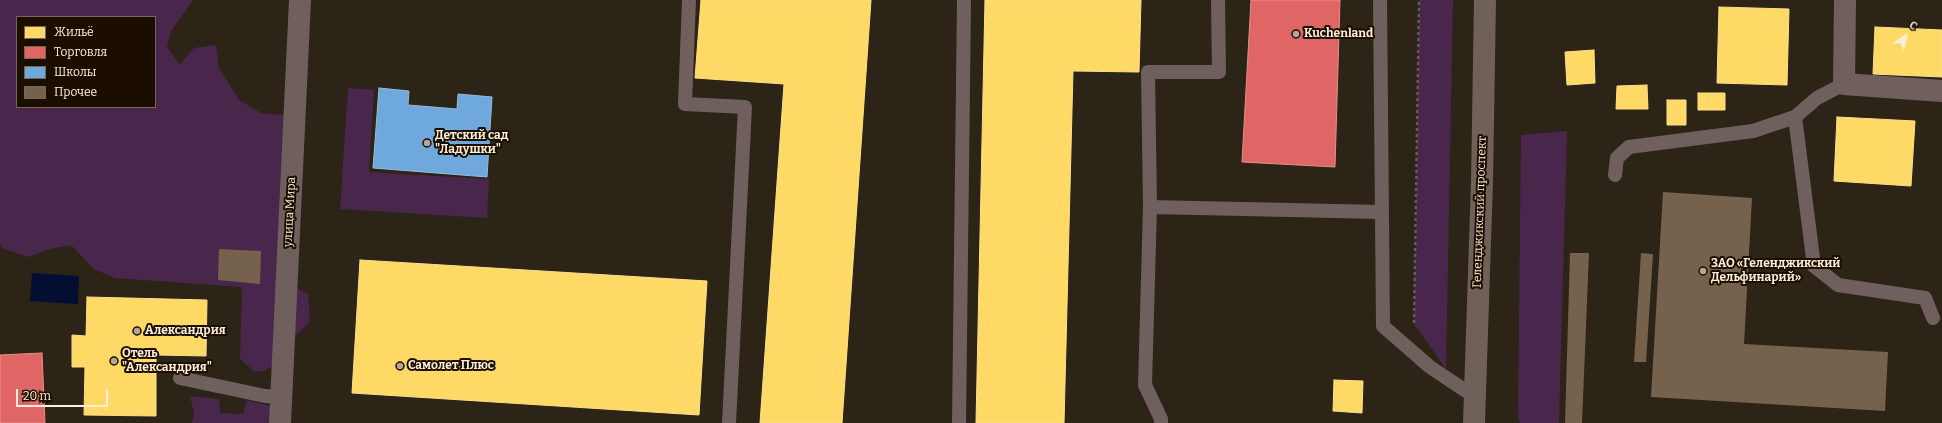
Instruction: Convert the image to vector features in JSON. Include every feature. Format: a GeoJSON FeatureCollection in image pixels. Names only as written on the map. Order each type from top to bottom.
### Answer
{"type":"FeatureCollection","features":[{"type":"Feature","properties":{"kind":"main road","name":"Геленджикский проспект"},"geometry":{"type":"LineString","coordinates":[[1474,423],[1482,181],[1485,0]]}},
{"type":"Feature","properties":{"kind":"street","name":"улица Мира"},"geometry":{"type":"LineString","coordinates":[[280,423],[300,0]]}},
{"type":"Feature","properties":{"kind":"street"},"geometry":{"type":"LineString","coordinates":[[1845,0],[1844,84],[1942,91]]}},
{"type":"Feature","properties":{"kind":"lane"},"geometry":{"type":"LineString","coordinates":[[689,0],[685,104],[745,107],[729,423]]}},
{"type":"Feature","properties":{"kind":"lane"},"geometry":{"type":"LineString","coordinates":[[959,423],[964,0]]}},
{"type":"Feature","properties":{"kind":"lane"},"geometry":{"type":"LineString","coordinates":[[1161,423],[1161,419],[1145,385],[1150,207],[1148,72],[1220,72],[1218,0]]}},
{"type":"Feature","properties":{"kind":"lane"},"geometry":{"type":"LineString","coordinates":[[1380,0],[1383,326],[1430,367],[1475,397]]}},
{"type":"Feature","properties":{"kind":"lane"},"geometry":{"type":"LineString","coordinates":[[1615,175],[1617,158],[1629,146],[1753,131],[1795,117],[1817,98],[1844,84]]}},
{"type":"Feature","properties":{"kind":"lane"},"geometry":{"type":"LineString","coordinates":[[1795,117],[1814,266],[1838,285],[1925,298],[1933,318]]}},
{"type":"Feature","properties":{"kind":"lane"},"geometry":{"type":"LineString","coordinates":[[1150,207],[1382,212]]}},
{"type":"Feature","properties":{"kind":"lane"},"geometry":{"type":"LineString","coordinates":[[180,378],[265,396],[282,397]]}},
{"type":"Feature","properties":{"kind":"path"},"geometry":{"type":"LineString","coordinates":[[1414,324],[1419,0]]}},
{"type":"Feature","properties":{"kind":"shaded area"},"geometry":{"type":"Polygon","coordinates":[[[0,0],[193,0],[171,31],[167,47],[180,65],[194,48],[216,45],[219,68],[239,100],[261,113],[292,116],[286,283],[308,294],[310,322],[291,340],[274,365],[264,371],[255,372],[240,359],[242,287],[115,278],[94,269],[71,245],[50,249],[28,257],[2,248],[0,245],[0,0]]]}},
{"type":"Feature","properties":{"kind":"shaded area"},"geometry":{"type":"Polygon","coordinates":[[[1419,0],[1453,0],[1446,369],[1414,324],[1419,0]]]}},
{"type":"Feature","properties":{"kind":"shaded area"},"geometry":{"type":"Polygon","coordinates":[[[348,88],[374,90],[369,172],[489,179],[487,218],[340,209],[348,88]]]}},
{"type":"Feature","properties":{"kind":"shaded area"},"geometry":{"type":"Polygon","coordinates":[[[1567,131],[1559,423],[1520,423],[1518,417],[1521,135],[1567,131]]]}},
{"type":"Feature","properties":{"kind":"shaded area"},"geometry":{"type":"Polygon","coordinates":[[[190,396],[219,399],[220,413],[243,414],[247,400],[270,406],[276,423],[192,423],[194,413],[190,396]]]}},
{"type":"Feature","properties":{"kind":"water"},"geometry":{"type":"Polygon","coordinates":[[[32,273],[79,276],[78,304],[30,301],[32,273]]]}},
{"type":"Feature","properties":{"kind":"building: Жильё"},"geometry":{"type":"Polygon","coordinates":[[[701,0],[871,0],[842,423],[760,423],[784,84],[695,78],[701,0]]]}},
{"type":"Feature","properties":{"kind":"building: Жильё"},"geometry":{"type":"Polygon","coordinates":[[[985,0],[1141,0],[1139,72],[1073,71],[1064,423],[976,423],[985,0]]]}},
{"type":"Feature","properties":{"kind":"building: Жильё"},"geometry":{"type":"Polygon","coordinates":[[[1719,7],[1789,9],[1787,85],[1717,83],[1719,7]]]}},
{"type":"Feature","properties":{"kind":"building: Жильё"},"geometry":{"type":"Polygon","coordinates":[[[1875,27],[1942,30],[1942,77],[1873,74],[1875,27]]]}},
{"type":"Feature","properties":{"kind":"building: Жильё"},"geometry":{"type":"Polygon","coordinates":[[[1594,50],[1595,83],[1567,85],[1565,52],[1594,50]]]}},
{"type":"Feature","properties":{"kind":"building: Жильё"},"geometry":{"type":"Polygon","coordinates":[[[1647,85],[1648,109],[1616,109],[1617,86],[1647,85]]]}},
{"type":"Feature","properties":{"kind":"building: Жильё"},"geometry":{"type":"Polygon","coordinates":[[[1698,93],[1725,93],[1725,110],[1698,110],[1698,93]]]}},
{"type":"Feature","properties":{"kind":"building: Жильё"},"geometry":{"type":"Polygon","coordinates":[[[1667,100],[1686,100],[1686,125],[1667,125],[1667,100]]]}},
{"type":"Feature","properties":{"kind":"building: Жильё"},"geometry":{"type":"Polygon","coordinates":[[[1837,117],[1915,121],[1911,186],[1834,181],[1837,117]]]}},
{"type":"Feature","properties":{"kind":"building: Жильё"},"geometry":{"type":"Polygon","coordinates":[[[360,260],[707,281],[699,415],[352,393],[360,260]]]}},
{"type":"Feature","properties":{"kind":"building: Жильё","name":"Отель \"Александрия\""},"geometry":{"type":"Polygon","coordinates":[[[87,297],[207,300],[206,356],[156,355],[156,416],[84,415],[85,367],[72,367],[72,335],[86,336],[87,297]]]}},
{"type":"Feature","properties":{"kind":"building: Жильё"},"geometry":{"type":"Polygon","coordinates":[[[1334,380],[1363,381],[1362,413],[1333,411],[1334,380]]]}},
{"type":"Feature","properties":{"kind":"building: Торговля"},"geometry":{"type":"Polygon","coordinates":[[[1251,0],[1340,0],[1335,167],[1242,162],[1251,0]]]}},
{"type":"Feature","properties":{"kind":"building: Торговля"},"geometry":{"type":"Polygon","coordinates":[[[42,353],[45,423],[0,423],[0,355],[42,353]]]}},
{"type":"Feature","properties":{"kind":"building: Школы"},"geometry":{"type":"Polygon","coordinates":[[[379,88],[409,91],[408,105],[457,109],[458,94],[492,97],[487,177],[373,168],[379,88]]]}},
{"type":"Feature","properties":{"kind":"building: Прочее","name":"ЗАО «Геленджикский Дельфинарий»"},"geometry":{"type":"Polygon","coordinates":[[[1663,192],[1752,198],[1744,344],[1888,352],[1885,411],[1651,397],[1663,192]]]}},
{"type":"Feature","properties":{"kind":"building: Прочее"},"geometry":{"type":"Polygon","coordinates":[[[219,249],[261,251],[260,284],[218,280],[219,249]]]}},
{"type":"Feature","properties":{"kind":"building: Прочее"},"geometry":{"type":"Polygon","coordinates":[[[1570,253],[1589,253],[1582,423],[1565,423],[1570,253]]]}},
{"type":"Feature","properties":{"kind":"building: Прочее"},"geometry":{"type":"Polygon","coordinates":[[[1641,253],[1653,254],[1646,362],[1634,362],[1641,253]]]}},
{"type":"Feature","properties":{"kind":"place","name":"Kuchenland"},"geometry":{"type":"Point","coordinates":[1296,34]}},
{"type":"Feature","properties":{"kind":"place","name":"Детский сад \"Ладушки\""},"geometry":{"type":"Point","coordinates":[427,143]}},
{"type":"Feature","properties":{"kind":"place","name":"ЗАО «Геленджикский Дельфинарий»"},"geometry":{"type":"Point","coordinates":[1703,271]}},
{"type":"Feature","properties":{"kind":"place","name":"Александрия"},"geometry":{"type":"Point","coordinates":[137,331]}},
{"type":"Feature","properties":{"kind":"place","name":"Отель \"Александрия\""},"geometry":{"type":"Point","coordinates":[114,361]}},
{"type":"Feature","properties":{"kind":"place","name":"Самолет Плюс"},"geometry":{"type":"Point","coordinates":[400,366]}}]}
